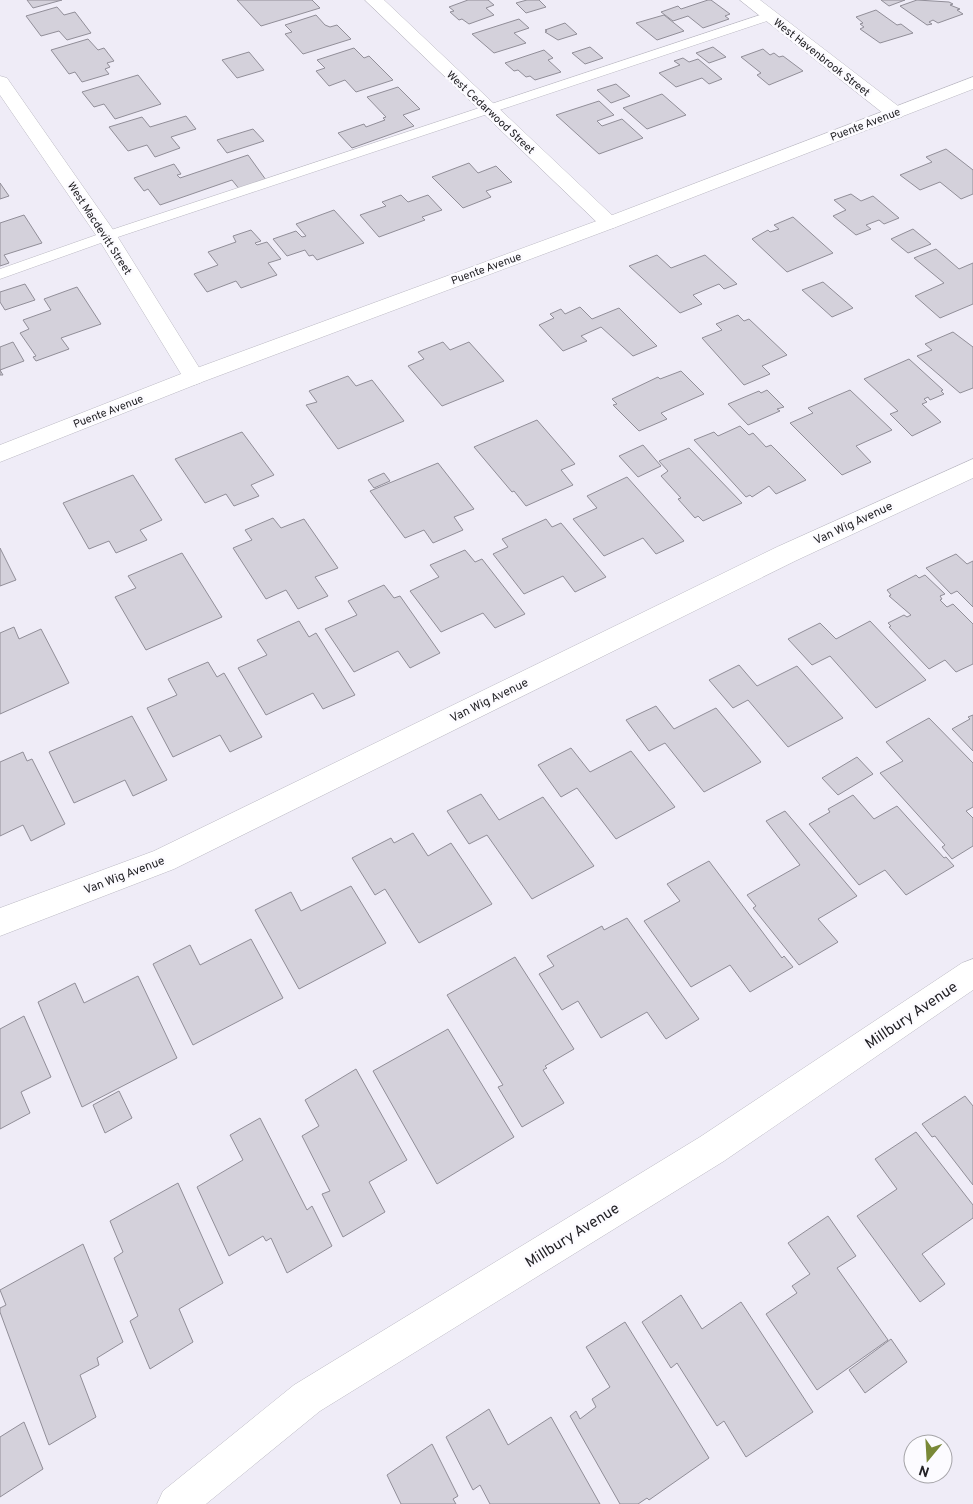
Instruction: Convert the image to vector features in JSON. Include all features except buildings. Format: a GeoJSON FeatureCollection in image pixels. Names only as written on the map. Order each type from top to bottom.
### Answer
{"type":"FeatureCollection","features":[{"type":"Feature","properties":{"kind":"street","name":"West Cedarwood Street"},"geometry":{"type":"LineString","coordinates":[[374,0],[487,109],[609,222]]}},
{"type":"Feature","properties":{"kind":"street","name":"West Havenbrook Street"},"geometry":{"type":"LineString","coordinates":[[749,0],[895,113]]}},
{"type":"Feature","properties":{"kind":"street","name":"West Macdevitt Street"},"geometry":{"type":"LineString","coordinates":[[0,82],[107,236],[194,377]]}},
{"type":"Feature","properties":{"kind":"street","name":"Puente Avenue"},"geometry":{"type":"LineString","coordinates":[[0,454],[194,377],[609,222],[973,83]]}},
{"type":"Feature","properties":{"kind":"street","name":"Van Wig Avenue"},"geometry":{"type":"LineString","coordinates":[[0,922],[164,860],[786,554],[973,468]]}},
{"type":"Feature","properties":{"kind":"street","name":"Millbury Avenue"},"geometry":{"type":"LineString","coordinates":[[176,1504],[307,1398],[712,1149],[973,973]]}},
{"type":"Feature","properties":{"kind":"lane"},"geometry":{"type":"LineString","coordinates":[[0,274],[107,236],[769,16]]}}]}
